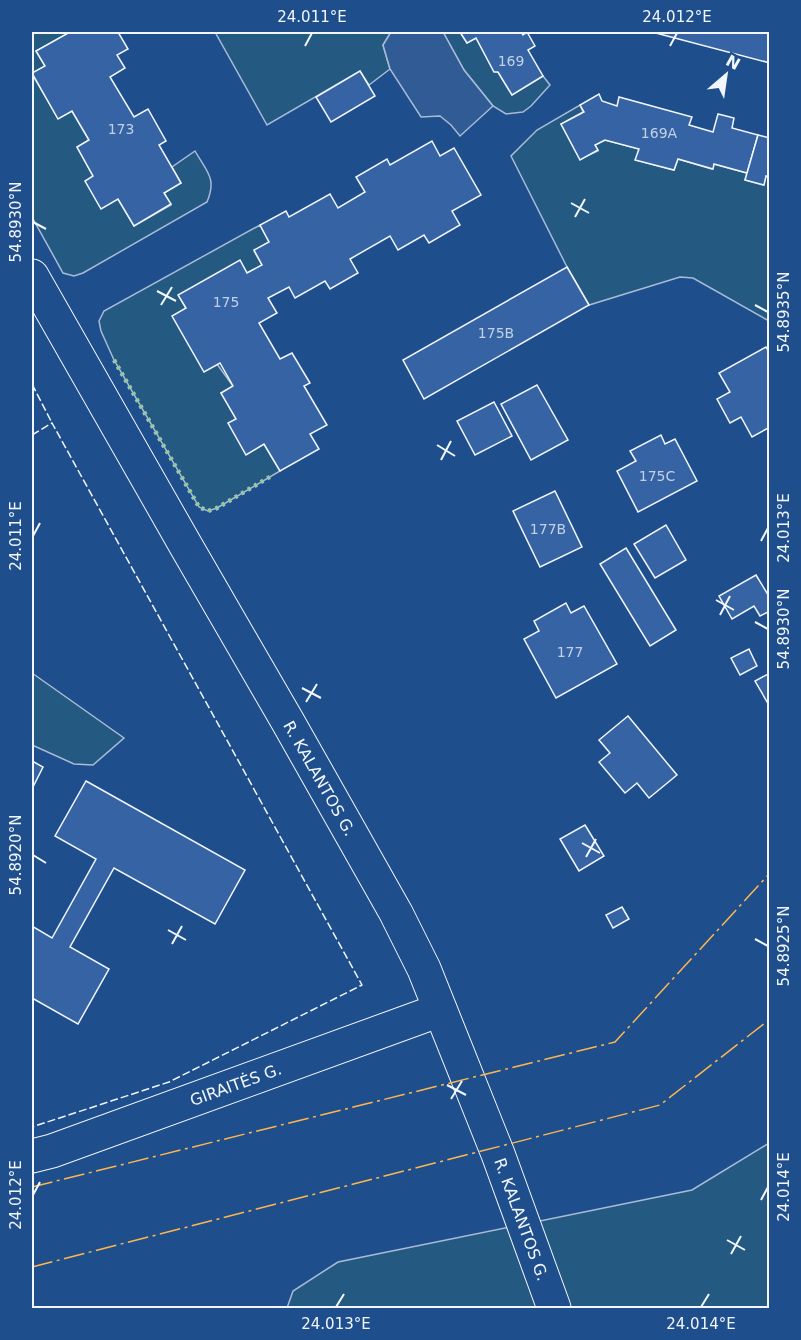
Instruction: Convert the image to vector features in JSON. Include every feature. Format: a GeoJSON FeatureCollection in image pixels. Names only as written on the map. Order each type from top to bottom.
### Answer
{"type":"FeatureCollection","features":[{"type":"Feature","properties":{"kind":"street","name":"R. KALANTOS G."},"geometry":{"type":"LineString","coordinates":[[32,276],[294,732],[390,903],[424,969],[498,1154],[554,1308]]}},
{"type":"Feature","properties":{"kind":"street","name":"GIRAITĖS G."},"geometry":{"type":"LineString","coordinates":[[32,1156],[52,1151],[440,1010]]}},
{"type":"Feature","properties":{"kind":"shaded area"},"geometry":{"type":"Polygon","coordinates":[[[32,32],[70,32],[36,51],[45,66],[32,74],[32,32]]]}},
{"type":"Feature","properties":{"kind":"shaded area"},"geometry":{"type":"Polygon","coordinates":[[[215,32],[391,32],[383,45],[390,69],[369,85],[360,71],[267,125],[215,32]]]}},
{"type":"Feature","properties":{"kind":"shaded area"},"geometry":{"type":"Polygon","coordinates":[[[391,32],[443,32],[464,70],[493,106],[460,136],[440,116],[421,117],[390,69],[383,45],[391,32]]]}},
{"type":"Feature","properties":{"kind":"shaded area"},"geometry":{"type":"Polygon","coordinates":[[[443,32],[460,32],[467,43],[476,38],[494,71],[498,72],[512,95],[543,76],[550,85],[523,112],[506,114],[493,106],[464,70],[443,32]]]}},
{"type":"Feature","properties":{"kind":"shaded area"},"geometry":{"type":"Polygon","coordinates":[[[32,74],[58,118],[72,111],[89,140],[77,147],[93,176],[118,199],[134,226],[171,205],[164,193],[181,183],[172,167],[195,151],[211,181],[207,202],[83,273],[74,276],[63,273],[32,217],[32,74]]]}},
{"type":"Feature","properties":{"kind":"shaded area"},"geometry":{"type":"Polygon","coordinates":[[[580,105],[583,112],[561,124],[580,159],[598,151],[595,145],[605,140],[639,149],[636,160],[674,170],[678,159],[712,169],[714,164],[747,173],[745,180],[763,185],[766,176],[769,177],[769,321],[693,278],[680,277],[589,305],[567,267],[511,156],[537,130],[580,105]]]}},
{"type":"Feature","properties":{"kind":"shaded area"},"geometry":{"type":"Polygon","coordinates":[[[260,225],[269,242],[254,251],[262,265],[247,273],[240,261],[179,296],[217,364],[233,386],[221,393],[236,419],[229,423],[247,454],[264,444],[280,471],[208,511],[199,507],[114,360],[99,321],[104,311],[260,225]]]}},
{"type":"Feature","properties":{"kind":"shaded area"},"geometry":{"type":"Polygon","coordinates":[[[32,673],[124,738],[93,765],[74,764],[32,745],[32,673]]]}},
{"type":"Feature","properties":{"kind":"shaded area"},"geometry":{"type":"Polygon","coordinates":[[[769,1143],[769,1308],[287,1308],[293,1291],[338,1262],[692,1190],[769,1143]]]}},
{"type":"Feature","properties":{"kind":"building"},"geometry":{"type":"Polygon","coordinates":[[[70,32],[118,32],[128,49],[117,55],[125,68],[110,77],[134,117],[148,109],[166,141],[159,145],[181,183],[164,193],[171,204],[134,226],[118,199],[101,209],[85,181],[93,176],[77,147],[89,140],[72,111],[58,119],[32,73],[45,66],[36,51],[70,32]]]}},
{"type":"Feature","properties":{"kind":"building"},"geometry":{"type":"Polygon","coordinates":[[[460,32],[521,32],[523,35],[527,32],[535,46],[528,50],[543,76],[512,95],[498,72],[494,72],[476,38],[467,43],[460,32]]]}},
{"type":"Feature","properties":{"kind":"building"},"geometry":{"type":"Polygon","coordinates":[[[652,32],[770,32],[770,63],[652,32]]]}},
{"type":"Feature","properties":{"kind":"building"},"geometry":{"type":"Polygon","coordinates":[[[360,71],[375,96],[331,122],[316,97],[360,71]]]}},
{"type":"Feature","properties":{"kind":"building"},"geometry":{"type":"Polygon","coordinates":[[[599,94],[602,101],[617,106],[619,97],[692,117],[689,125],[713,132],[718,114],[734,118],[732,128],[758,135],[747,173],[714,164],[713,169],[678,159],[674,170],[635,160],[639,149],[605,140],[595,145],[598,150],[580,160],[561,124],[584,112],[580,105],[599,94]]]}},
{"type":"Feature","properties":{"kind":"building"},"geometry":{"type":"Polygon","coordinates":[[[758,135],[770,138],[770,177],[766,176],[764,185],[745,180],[758,135]]]}},
{"type":"Feature","properties":{"kind":"building"},"geometry":{"type":"Polygon","coordinates":[[[432,141],[440,156],[454,148],[481,195],[452,211],[460,225],[429,243],[424,235],[398,250],[390,236],[350,259],[358,273],[330,289],[325,281],[295,298],[289,287],[268,298],[277,313],[259,323],[280,359],[292,353],[310,383],[304,386],[327,425],[310,434],[319,449],[280,471],[264,444],[246,455],[228,423],[236,419],[221,393],[233,386],[220,363],[204,372],[172,316],[186,308],[178,295],[240,260],[247,273],[262,265],[254,250],[269,242],[260,225],[286,211],[289,217],[330,194],[338,208],[365,192],[356,177],[387,159],[390,165],[432,141]]]}},
{"type":"Feature","properties":{"kind":"building"},"geometry":{"type":"Polygon","coordinates":[[[567,267],[589,305],[424,399],[403,360],[567,267]]]}},
{"type":"Feature","properties":{"kind":"building"},"geometry":{"type":"Polygon","coordinates":[[[766,347],[770,354],[770,427],[752,437],[741,417],[730,423],[717,399],[730,392],[719,373],[766,347]]]}},
{"type":"Feature","properties":{"kind":"building"},"geometry":{"type":"Polygon","coordinates":[[[537,385],[568,440],[531,460],[501,404],[537,385]]]}},
{"type":"Feature","properties":{"kind":"building"},"geometry":{"type":"Polygon","coordinates":[[[494,402],[512,436],[475,455],[457,421],[494,402]]]}},
{"type":"Feature","properties":{"kind":"building"},"geometry":{"type":"Polygon","coordinates":[[[661,435],[665,444],[675,439],[697,481],[638,512],[617,471],[636,461],[630,451],[661,435]]]}},
{"type":"Feature","properties":{"kind":"building"},"geometry":{"type":"Polygon","coordinates":[[[555,491],[582,547],[540,567],[513,511],[555,491]]]}},
{"type":"Feature","properties":{"kind":"building"},"geometry":{"type":"Polygon","coordinates":[[[666,525],[686,560],[655,578],[634,544],[666,525]]]}},
{"type":"Feature","properties":{"kind":"building"},"geometry":{"type":"Polygon","coordinates":[[[626,548],[676,630],[650,646],[600,564],[626,548]]]}},
{"type":"Feature","properties":{"kind":"building"},"geometry":{"type":"Polygon","coordinates":[[[756,575],[770,598],[770,611],[760,616],[754,606],[732,619],[719,596],[756,575]]]}},
{"type":"Feature","properties":{"kind":"building"},"geometry":{"type":"Polygon","coordinates":[[[566,603],[571,613],[584,606],[617,664],[556,698],[524,639],[539,631],[534,621],[566,603]]]}},
{"type":"Feature","properties":{"kind":"building"},"geometry":{"type":"Polygon","coordinates":[[[749,649],[757,666],[740,675],[731,658],[749,649]]]}},
{"type":"Feature","properties":{"kind":"building"},"geometry":{"type":"Polygon","coordinates":[[[770,673],[770,707],[755,681],[770,673]]]}},
{"type":"Feature","properties":{"kind":"building"},"geometry":{"type":"Polygon","coordinates":[[[628,716],[677,775],[649,798],[637,783],[625,793],[599,762],[610,753],[599,740],[628,716]]]}},
{"type":"Feature","properties":{"kind":"building"},"geometry":{"type":"Polygon","coordinates":[[[32,761],[43,767],[32,789],[32,761]]]}},
{"type":"Feature","properties":{"kind":"building"},"geometry":{"type":"Polygon","coordinates":[[[86,781],[245,870],[215,924],[114,868],[70,947],[109,969],[78,1024],[32,998],[32,926],[52,938],[96,859],[55,836],[86,781]]]}},
{"type":"Feature","properties":{"kind":"building"},"geometry":{"type":"Polygon","coordinates":[[[585,825],[604,856],[579,871],[560,839],[585,825]]]}},
{"type":"Feature","properties":{"kind":"building"},"geometry":{"type":"Polygon","coordinates":[[[622,907],[629,919],[613,928],[606,915],[622,907]]]}},
{"type":"Feature","properties":{"kind":"hedge"},"geometry":{"type":"LineString","coordinates":[[114,360],[199,507],[208,511],[217,508],[273,475]]}},
{"type":"Feature","properties":{"kind":"fence"},"geometry":{"type":"LineString","coordinates":[[32,384],[52,423]]}},
{"type":"Feature","properties":{"kind":"fence"},"geometry":{"type":"LineString","coordinates":[[32,435],[52,423],[362,985],[169,1082],[32,1127]]}},
{"type":"Feature","properties":{"kind":"power"},"geometry":{"type":"LineString","coordinates":[[32,1187],[615,1042],[770,873]]}},
{"type":"Feature","properties":{"kind":"power"},"geometry":{"type":"LineString","coordinates":[[32,1267],[660,1105],[770,1019]]}}]}
